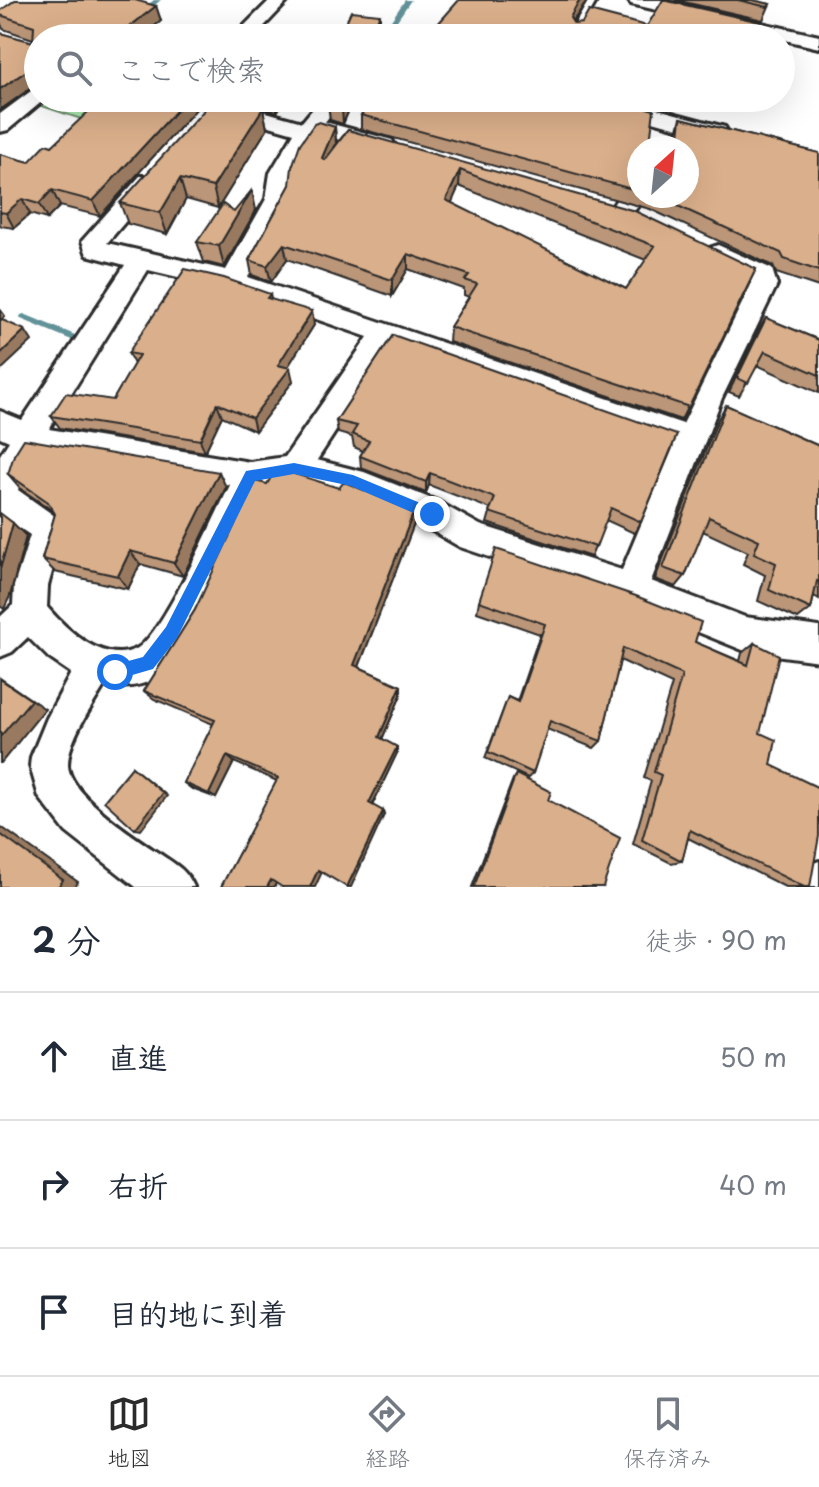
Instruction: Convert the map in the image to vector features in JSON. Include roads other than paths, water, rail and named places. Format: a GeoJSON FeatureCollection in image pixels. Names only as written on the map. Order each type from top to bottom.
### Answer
{"type":"FeatureCollection","features":[{"type":"Feature","properties":{"kind":"street"},"geometry":{"type":"LineString","coordinates":[[256,24],[280,0]]}},
{"type":"Feature","properties":{"kind":"street"},"geometry":{"type":"LineString","coordinates":[[637,0],[720,9],[765,24]]}},
{"type":"Feature","properties":{"kind":"street"},"geometry":{"type":"LineString","coordinates":[[795,34],[819,42]]}},
{"type":"Feature","properties":{"kind":"street"},"geometry":{"type":"LineString","coordinates":[[0,125],[24,106]]}},
{"type":"Feature","properties":{"kind":"street"},"geometry":{"type":"LineString","coordinates":[[196,128],[202,112]]}},
{"type":"Feature","properties":{"kind":"street"},"geometry":{"type":"LineString","coordinates":[[241,112],[309,131],[322,128],[405,150]]}},
{"type":"Feature","properties":{"kind":"street"},"geometry":{"type":"LineString","coordinates":[[233,281],[278,199],[276,186],[284,165],[323,112]]}},
{"type":"Feature","properties":{"kind":"street"},"geometry":{"type":"LineString","coordinates":[[667,116],[735,137]]}},
{"type":"Feature","properties":{"kind":"street"},"geometry":{"type":"LineString","coordinates":[[165,162],[94,241],[96,249],[233,281],[692,440]]}},
{"type":"Feature","properties":{"kind":"street"},"geometry":{"type":"LineString","coordinates":[[591,204],[630,215],[632,208]]}},
{"type":"Feature","properties":{"kind":"street"},"geometry":{"type":"LineString","coordinates":[[631,589],[708,398],[764,285],[763,275],[694,243]]}},
{"type":"Feature","properties":{"kind":"street"},"geometry":{"type":"LineString","coordinates":[[141,260],[10,465],[2,491],[9,504],[48,529],[31,586],[30,613],[68,650],[95,667],[115,672],[148,664],[172,632],[250,475]]}},
{"type":"Feature","properties":{"kind":"street"},"geometry":{"type":"LineString","coordinates":[[294,469],[386,332]]}},
{"type":"Feature","properties":{"kind":"street"},"geometry":{"type":"LineString","coordinates":[[708,398],[736,411]]}},
{"type":"Feature","properties":{"kind":"street"},"geometry":{"type":"LineString","coordinates":[[0,423],[30,438],[250,475],[294,469],[353,481],[426,511],[471,537],[631,589],[745,634],[819,644]]}},
{"type":"Feature","properties":{"kind":"street"},"geometry":{"type":"LineString","coordinates":[[0,640],[30,613]]}},
{"type":"Feature","properties":{"kind":"street"},"geometry":{"type":"LineString","coordinates":[[95,667],[72,707],[48,765],[56,792],[105,841],[173,887]]}},
{"type":"Feature","properties":{"kind":"lane"},"geometry":{"type":"LineString","coordinates":[[579,24],[593,0]]}},
{"type":"Feature","properties":{"kind":"waterway"},"geometry":{"type":"LineString","coordinates":[[141,13],[158,0]]}},
{"type":"Feature","properties":{"kind":"waterway"},"geometry":{"type":"LineString","coordinates":[[392,24],[408,0]]}},
{"type":"Feature","properties":{"kind":"waterway"},"geometry":{"type":"LineString","coordinates":[[24,317],[77,339]]}}]}
